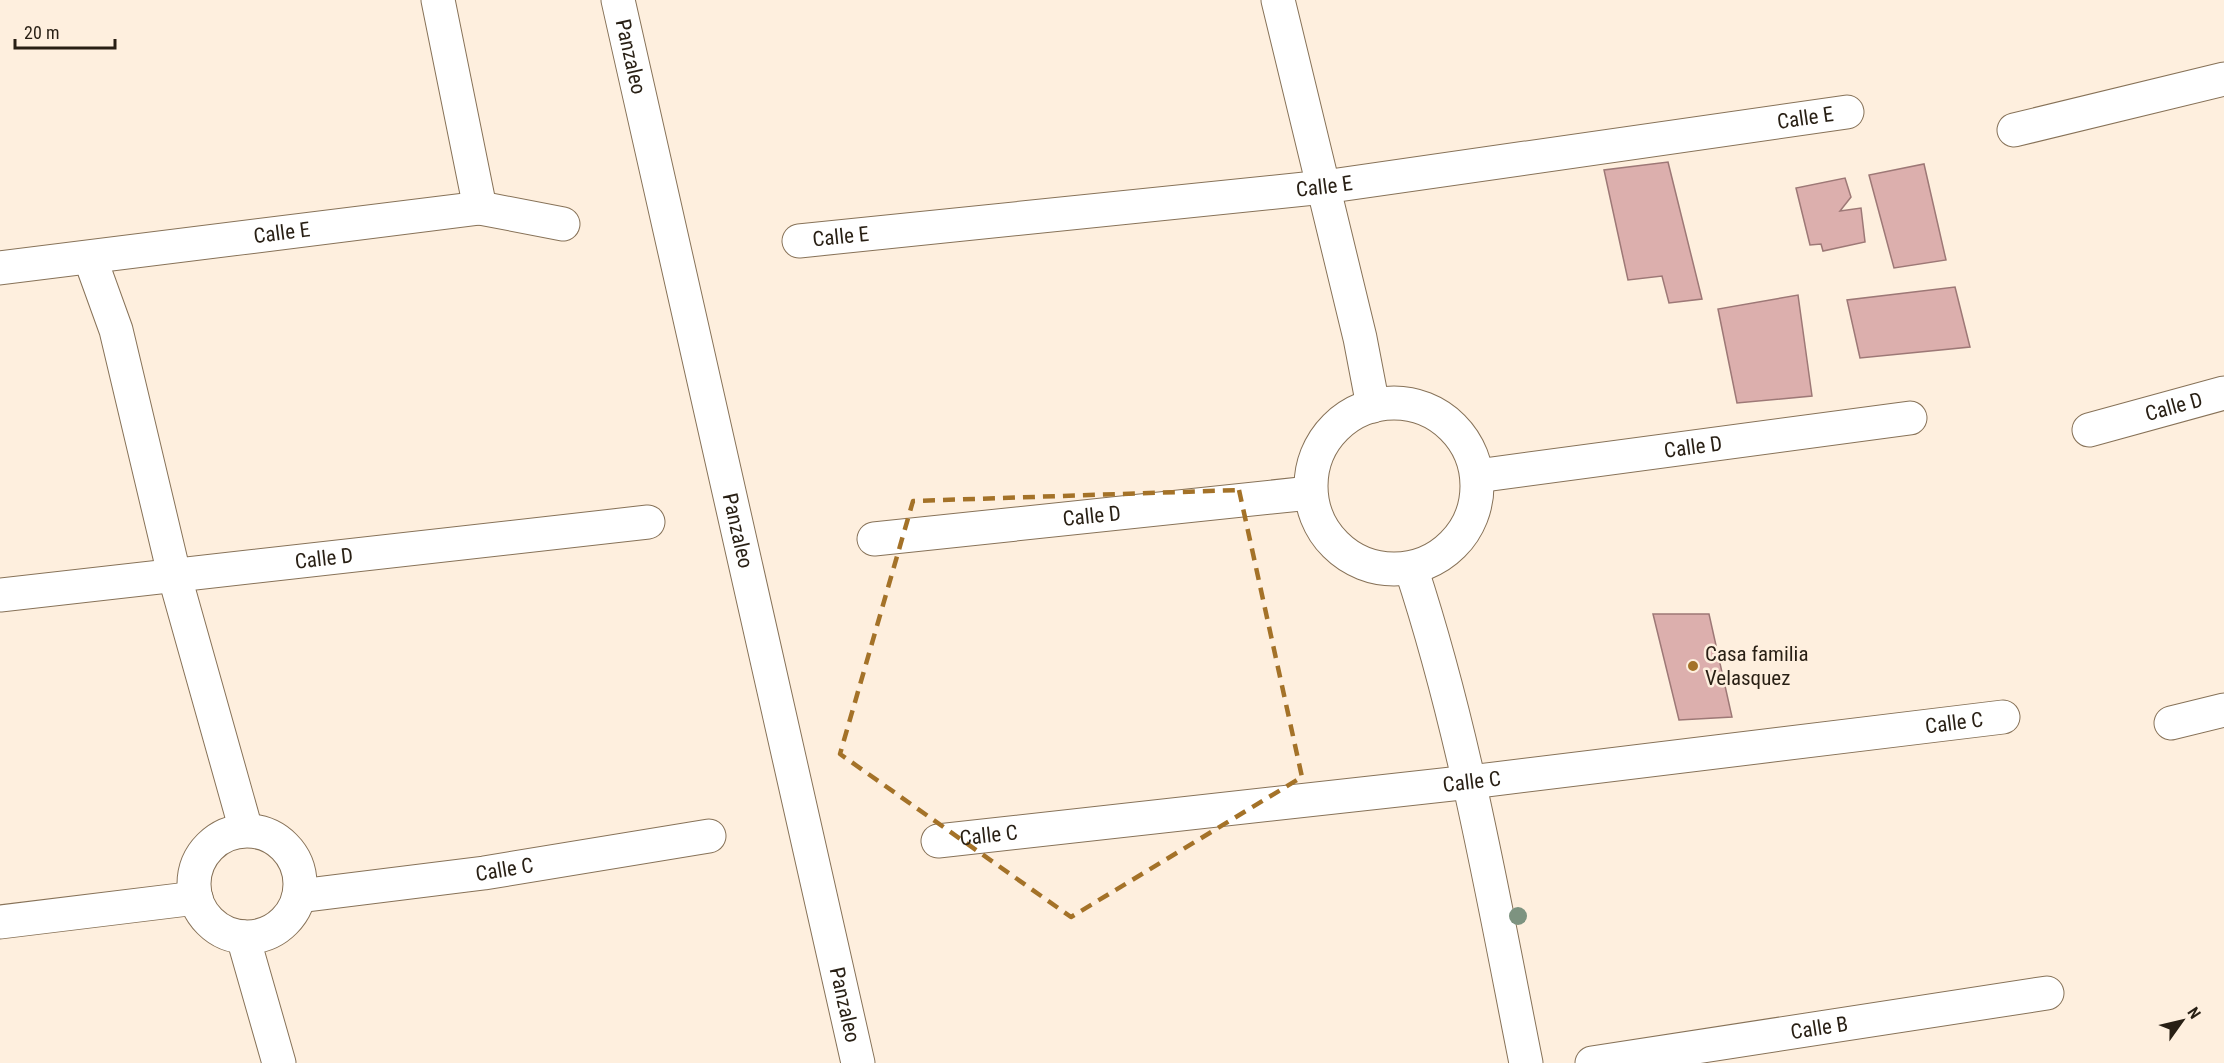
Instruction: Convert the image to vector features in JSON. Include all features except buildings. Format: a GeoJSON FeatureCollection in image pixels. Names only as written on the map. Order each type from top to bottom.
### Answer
{"type":"FeatureCollection","features":[{"type":"Feature","properties":{"kind":"street"},"geometry":{"type":"LineString","coordinates":[[438,0],[480,208]]}},
{"type":"Feature","properties":{"kind":"street","name":"Panzaleo"},"geometry":{"type":"LineString","coordinates":[[618,0],[858,1063]]}},
{"type":"Feature","properties":{"kind":"street"},"geometry":{"type":"LineString","coordinates":[[1278,0],[1360,338],[1373,406]]}},
{"type":"Feature","properties":{"kind":"street"},"geometry":{"type":"LineString","coordinates":[[2014,130],[2224,79]]}},
{"type":"Feature","properties":{"kind":"street","name":"Calle E"},"geometry":{"type":"LineString","coordinates":[[799,241],[1324,187],[1847,112]]}},
{"type":"Feature","properties":{"kind":"street","name":"Calle E"},"geometry":{"type":"LineString","coordinates":[[0,268],[480,208],[563,225]]}},
{"type":"Feature","properties":{"kind":"street"},"geometry":{"type":"LineString","coordinates":[[90,258],[116,330],[174,574],[246,830]]}},
{"type":"Feature","properties":{"kind":"street","name":"Calle D"},"geometry":{"type":"LineString","coordinates":[[2089,430],[2224,393]]}},
{"type":"Feature","properties":{"kind":"street"},"geometry":{"type":"LineString","coordinates":[[1386,403],[1411,404],[1435,414],[1455,430],[1469,451],[1477,476],[1476,501],[1464,531],[1454,544],[1434,560],[1411,568],[1388,569],[1365,564],[1344,553],[1328,536],[1316,516],[1310,493],[1311,472],[1317,452],[1328,434],[1342,420],[1360,409],[1386,403]]}},
{"type":"Feature","properties":{"kind":"street","name":"Calle D"},"geometry":{"type":"LineString","coordinates":[[1477,476],[1910,418]]}},
{"type":"Feature","properties":{"kind":"street","name":"Calle D"},"geometry":{"type":"LineString","coordinates":[[874,540],[1310,493]]}},
{"type":"Feature","properties":{"kind":"street","name":"Calle D"},"geometry":{"type":"LineString","coordinates":[[0,595],[648,522]]}},
{"type":"Feature","properties":{"kind":"street"},"geometry":{"type":"LineString","coordinates":[[1411,568],[1428,618],[1470,782],[1526,1063]]}},
{"type":"Feature","properties":{"kind":"street"},"geometry":{"type":"LineString","coordinates":[[2170,723],[2224,710]]}},
{"type":"Feature","properties":{"kind":"street","name":"Calle C"},"geometry":{"type":"LineString","coordinates":[[938,841],[1470,782],[2003,717]]}},
{"type":"Feature","properties":{"kind":"street"},"geometry":{"type":"LineString","coordinates":[[246,830],[262,832],[276,839],[288,850],[297,864],[300,880],[299,896],[294,911],[272,931],[258,936],[243,937],[227,934],[202,914],[196,898],[194,882],[196,866],[204,852],[215,840],[230,833],[246,830]]}},
{"type":"Feature","properties":{"kind":"street","name":"Calle C"},"geometry":{"type":"LineString","coordinates":[[299,896],[484,873],[709,836]]}},
{"type":"Feature","properties":{"kind":"street"},"geometry":{"type":"LineString","coordinates":[[0,922],[196,898]]}},
{"type":"Feature","properties":{"kind":"street"},"geometry":{"type":"LineString","coordinates":[[243,937],[279,1063]]}},
{"type":"Feature","properties":{"kind":"street","name":"Calle B"},"geometry":{"type":"LineString","coordinates":[[1592,1063],[2047,993]]}},
{"type":"Feature","properties":{"kind":"highlighted area"},"geometry":{"type":"Polygon","coordinates":[[[1239,490],[1302,777],[1071,917],[840,754],[913,501],[1239,490]]]}},
{"type":"Feature","properties":{"kind":"place","name":"Casa familia Velasquez"},"geometry":{"type":"Point","coordinates":[1693,666]}}]}
